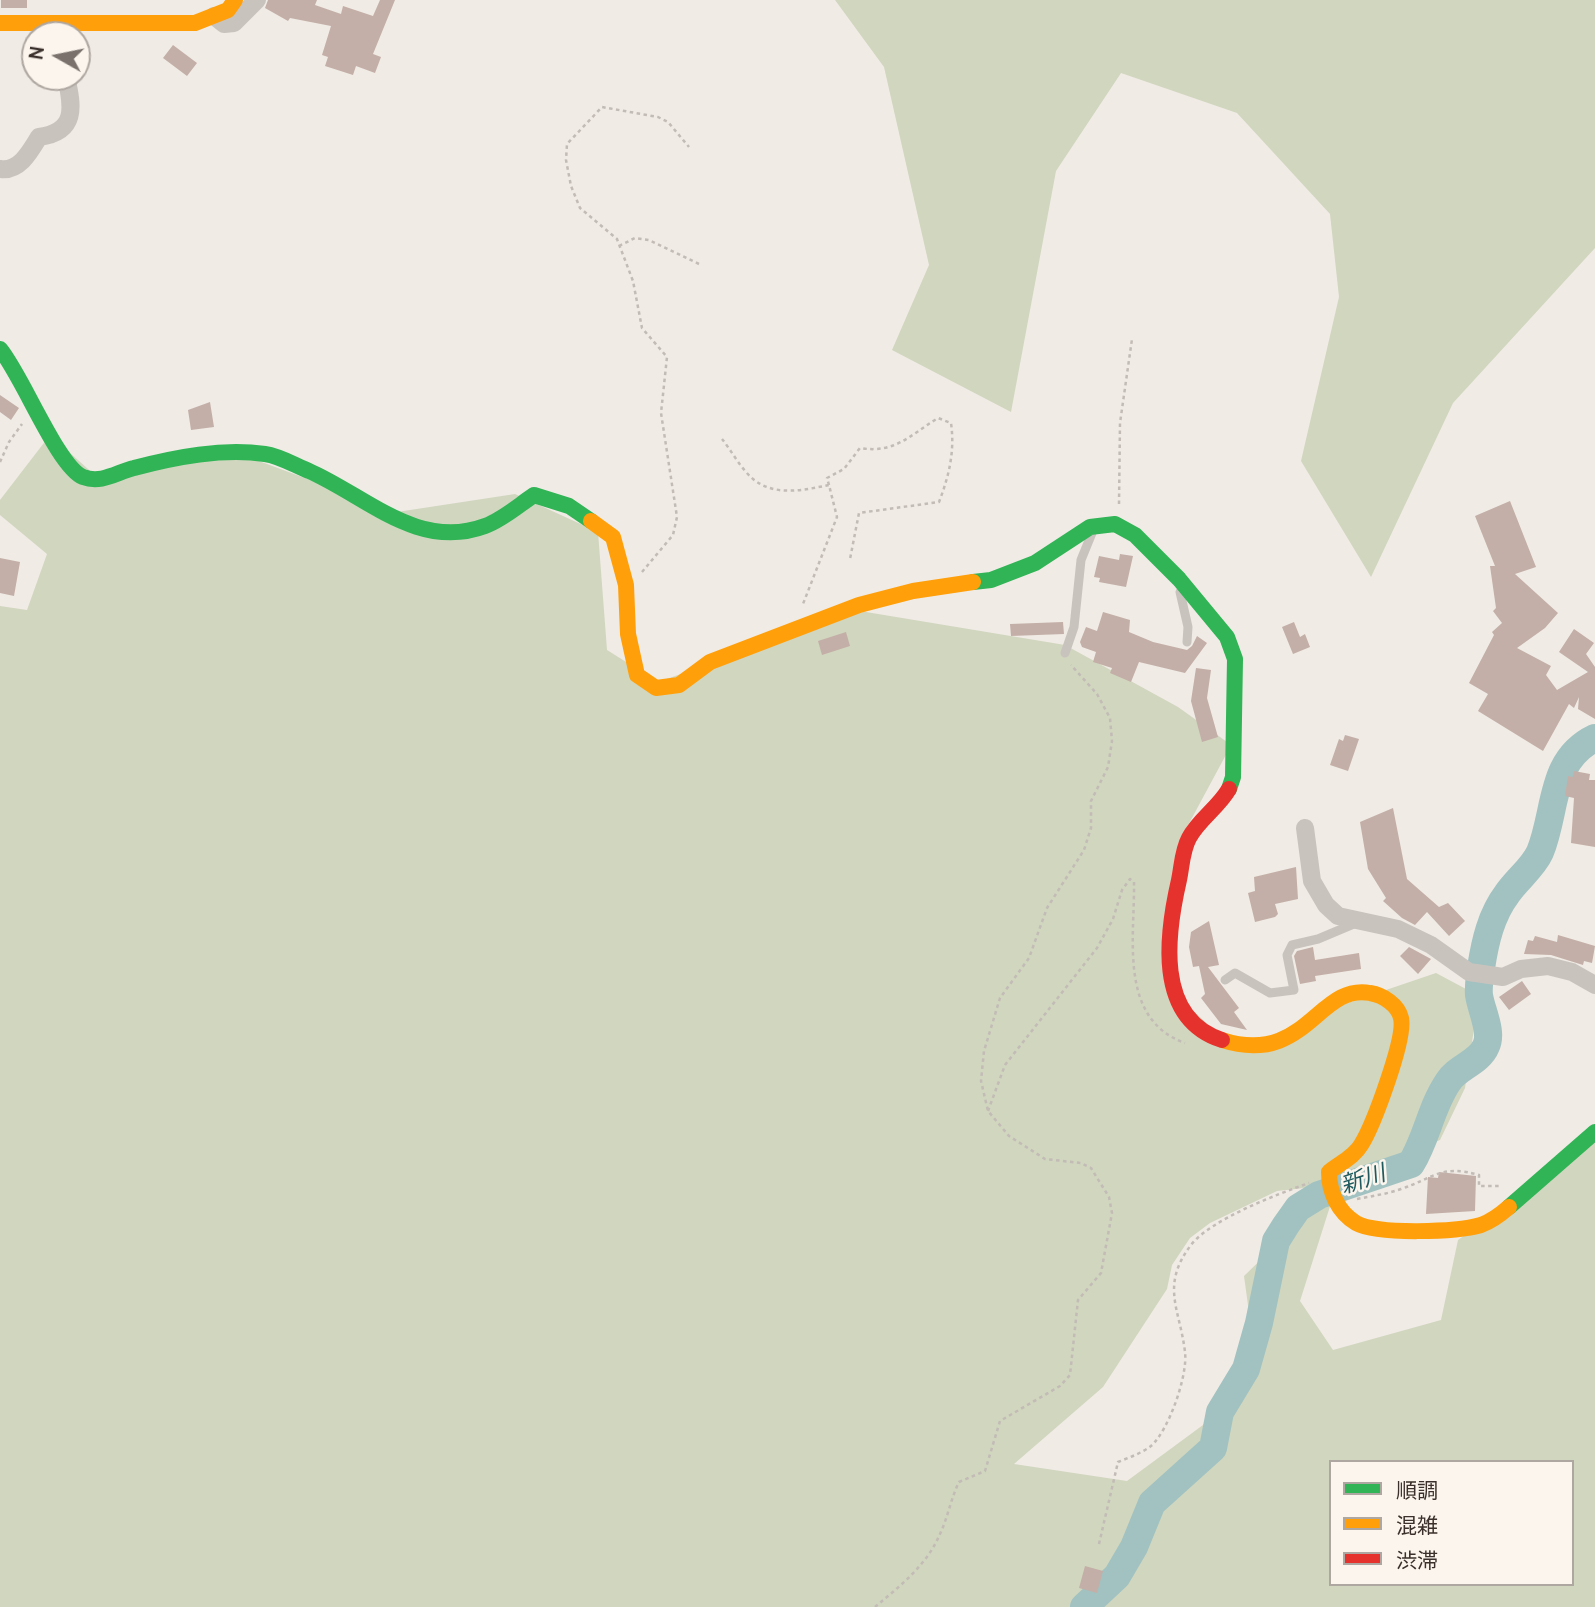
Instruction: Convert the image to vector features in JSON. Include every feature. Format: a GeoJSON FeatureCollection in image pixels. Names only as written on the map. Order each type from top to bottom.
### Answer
{"type":"FeatureCollection","features":[{"type":"Feature","properties":{"kind":"street"},"geometry":{"type":"LineString","coordinates":[[91,28],[195,23],[228,10],[235,0]]}},
{"type":"Feature","properties":{"kind":"street"},"geometry":{"type":"LineString","coordinates":[[214,16],[224,24],[234,23],[257,0]]}},
{"type":"Feature","properties":{"kind":"street"},"geometry":{"type":"LineString","coordinates":[[0,23],[21,25]]}},
{"type":"Feature","properties":{"kind":"street"},"geometry":{"type":"LineString","coordinates":[[0,189],[6,169],[22,162],[39,137],[53,135],[65,127],[71,114],[68,91]]}},
{"type":"Feature","properties":{"kind":"street"},"geometry":{"type":"LineString","coordinates":[[0,349],[15,367],[73,470],[83,477],[105,479],[133,468],[229,450],[269,454],[329,480],[400,523],[449,534],[486,526],[534,495],[569,506],[613,537],[626,585],[628,634],[637,676],[648,685],[667,688],[679,685],[710,662],[859,605],[913,592],[991,580],[1035,563],[1096,525],[1115,524],[1135,535],[1179,579],[1227,637],[1235,659],[1233,776],[1230,792],[1195,828],[1188,841],[1171,915],[1168,954],[1171,978],[1182,1008],[1198,1028],[1214,1039],[1254,1046],[1291,1037],[1340,996],[1352,992],[1383,996],[1394,1004],[1403,1022],[1398,1049],[1362,1143],[1347,1161],[1329,1172],[1328,1181],[1347,1218],[1363,1226],[1463,1227],[1482,1224],[1500,1215],[1595,1132]]}},
{"type":"Feature","properties":{"kind":"street"},"geometry":{"type":"LineString","coordinates":[[1305,828],[1312,881],[1321,898],[1338,916],[1406,932],[1431,945],[1469,972],[1503,978],[1521,968],[1548,966],[1572,972],[1595,985]]}},
{"type":"Feature","properties":{"kind":"lane"},"geometry":{"type":"LineString","coordinates":[[1065,653],[1075,618],[1075,596],[1082,560],[1096,525]]}},
{"type":"Feature","properties":{"kind":"lane"},"geometry":{"type":"LineString","coordinates":[[1179,579],[1188,627],[1186,642]]}},
{"type":"Feature","properties":{"kind":"lane"},"geometry":{"type":"LineString","coordinates":[[1225,980],[1235,973],[1270,993],[1294,990],[1287,955],[1292,945],[1318,939],[1357,922]]}},
{"type":"Feature","properties":{"kind":"path"},"geometry":{"type":"LineString","coordinates":[[626,585],[654,561],[673,535],[677,517],[661,413],[667,357],[642,327],[633,281],[617,239],[580,208],[566,160],[567,144],[602,107],[658,117],[668,122],[689,147]]}},
{"type":"Feature","properties":{"kind":"path"},"geometry":{"type":"LineString","coordinates":[[619,246],[635,238],[649,240],[699,264]]}},
{"type":"Feature","properties":{"kind":"path"},"geometry":{"type":"LineString","coordinates":[[1115,524],[1120,502],[1120,423],[1132,339]]}},
{"type":"Feature","properties":{"kind":"path"},"geometry":{"type":"LineString","coordinates":[[0,462],[17,429],[37,410]]}},
{"type":"Feature","properties":{"kind":"path"},"geometry":{"type":"LineString","coordinates":[[796,609],[804,603],[813,584],[836,517],[827,478],[844,469],[860,448],[890,449],[904,444],[938,418],[951,423],[948,481],[939,502],[859,513],[850,559]]}},
{"type":"Feature","properties":{"kind":"path"},"geometry":{"type":"LineString","coordinates":[[722,439],[752,479],[776,489],[804,491],[829,485]]}},
{"type":"Feature","properties":{"kind":"path"},"geometry":{"type":"LineString","coordinates":[[875,1607],[907,1581],[925,1559],[939,1536],[959,1482],[985,1471],[1000,1422],[1060,1386],[1070,1375],[1078,1300],[1101,1273],[1112,1205],[1096,1174],[1082,1163],[1045,1159],[1009,1136],[988,1111],[981,1081],[992,1021],[1000,999],[1029,958],[1046,908],[1084,850],[1091,828],[1091,801],[1108,767],[1112,741],[1110,718],[1097,694],[1065,658],[1065,653]]}},
{"type":"Feature","properties":{"kind":"path"},"geometry":{"type":"LineString","coordinates":[[988,1111],[1005,1065],[1097,948],[1113,919],[1122,890],[1130,879],[1134,882],[1133,969],[1140,1000],[1161,1028],[1174,1039],[1187,1044]]}},
{"type":"Feature","properties":{"kind":"path"},"geometry":{"type":"LineString","coordinates":[[1337,1200],[1398,1191],[1441,1170],[1458,1169],[1479,1175],[1479,1186],[1484,1188],[1503,1185],[1526,1192]]}},
{"type":"Feature","properties":{"kind":"path"},"geometry":{"type":"LineString","coordinates":[[1099,1544],[1118,1462],[1152,1445],[1178,1394],[1185,1351],[1172,1298],[1177,1274],[1191,1245],[1205,1231],[1329,1172]]}},
{"type":"Feature","properties":{"kind":"green space"},"geometry":{"type":"Polygon","coordinates":[[[835,0],[1595,0],[1595,248],[1453,403],[1371,577],[1301,461],[1339,297],[1330,214],[1237,113],[1121,73],[1056,171],[1011,412],[892,350],[929,265],[884,67],[835,0]]]}},
{"type":"Feature","properties":{"kind":"green space"},"geometry":{"type":"Polygon","coordinates":[[[50,435],[98,478],[229,450],[397,512],[515,494],[598,532],[607,650],[658,682],[860,611],[1065,645],[1178,707],[1227,742],[1228,751],[1179,842],[1165,984],[1236,1051],[1333,1008],[1436,973],[1479,996],[1465,1088],[1440,1140],[1363,1171],[1314,1187],[1277,1191],[1210,1223],[1190,1238],[1172,1265],[1167,1289],[1103,1387],[1014,1464],[1127,1481],[1203,1425],[1254,1349],[1244,1276],[1313,1209],[1332,1200],[1300,1301],[1333,1350],[1441,1320],[1458,1240],[1595,1142],[1595,1607],[0,1607],[0,606],[27,610],[47,554],[0,515],[0,500],[50,435]]]}},
{"type":"Feature","properties":{"kind":"building"},"geometry":{"type":"Polygon","coordinates":[[[1,0],[27,0],[27,8],[1,8],[1,0]]]}},
{"type":"Feature","properties":{"kind":"building"},"geometry":{"type":"Polygon","coordinates":[[[268,0],[317,0],[315,5],[341,14],[343,6],[373,16],[380,0],[395,0],[373,54],[381,57],[375,73],[356,66],[353,75],[325,66],[328,57],[322,55],[331,26],[290,18],[288,21],[265,8],[268,0]]]}},
{"type":"Feature","properties":{"kind":"building"},"geometry":{"type":"Polygon","coordinates":[[[173,45],[197,63],[187,76],[163,58],[173,45]]]}},
{"type":"Feature","properties":{"kind":"building"},"geometry":{"type":"Polygon","coordinates":[[[0,395],[19,408],[11,420],[0,412],[0,395]]]}},
{"type":"Feature","properties":{"kind":"building"},"geometry":{"type":"Polygon","coordinates":[[[210,402],[214,427],[191,430],[188,410],[210,402]]]}},
{"type":"Feature","properties":{"kind":"building"},"geometry":{"type":"Polygon","coordinates":[[[1510,501],[1536,567],[1515,574],[1558,613],[1545,628],[1517,648],[1551,666],[1546,675],[1557,690],[1588,672],[1559,652],[1574,629],[1594,643],[1586,654],[1595,667],[1595,719],[1578,709],[1579,697],[1574,708],[1569,704],[1543,751],[1478,711],[1488,694],[1469,683],[1494,635],[1492,632],[1502,623],[1493,611],[1496,608],[1490,566],[1495,566],[1475,516],[1510,501]]]}},
{"type":"Feature","properties":{"kind":"building"},"geometry":{"type":"Polygon","coordinates":[[[1120,554],[1133,556],[1126,587],[1099,582],[1100,578],[1094,577],[1099,556],[1119,560],[1120,554]]]}},
{"type":"Feature","properties":{"kind":"building"},"geometry":{"type":"Polygon","coordinates":[[[0,558],[20,562],[14,596],[0,593],[0,558]]]}},
{"type":"Feature","properties":{"kind":"building"},"geometry":{"type":"Polygon","coordinates":[[[1103,612],[1130,620],[1129,632],[1153,642],[1187,650],[1197,636],[1207,643],[1185,673],[1139,662],[1131,682],[1110,673],[1112,668],[1093,662],[1096,652],[1082,647],[1080,642],[1086,627],[1097,631],[1103,612]]]}},
{"type":"Feature","properties":{"kind":"building"},"geometry":{"type":"Polygon","coordinates":[[[1063,622],[1064,634],[1011,636],[1010,624],[1063,622]]]}},
{"type":"Feature","properties":{"kind":"building"},"geometry":{"type":"Polygon","coordinates":[[[1294,622],[1300,637],[1305,634],[1310,647],[1293,654],[1282,627],[1294,622]]]}},
{"type":"Feature","properties":{"kind":"building"},"geometry":{"type":"Polygon","coordinates":[[[846,632],[850,646],[822,655],[818,641],[846,632]]]}},
{"type":"Feature","properties":{"kind":"building"},"geometry":{"type":"Polygon","coordinates":[[[1196,668],[1211,670],[1207,698],[1218,737],[1202,742],[1191,701],[1196,668]]]}},
{"type":"Feature","properties":{"kind":"building"},"geometry":{"type":"Polygon","coordinates":[[[1345,735],[1359,739],[1348,771],[1330,765],[1339,739],[1343,741],[1345,735]]]}},
{"type":"Feature","properties":{"kind":"building"},"geometry":{"type":"Polygon","coordinates":[[[1574,771],[1590,774],[1589,780],[1595,780],[1595,847],[1571,843],[1574,798],[1565,796],[1568,776],[1573,777],[1574,771]]]}},
{"type":"Feature","properties":{"kind":"building"},"geometry":{"type":"Polygon","coordinates":[[[1393,808],[1407,879],[1439,907],[1448,903],[1465,921],[1449,936],[1427,912],[1415,925],[1402,918],[1383,901],[1386,898],[1368,869],[1360,822],[1393,808]]]}},
{"type":"Feature","properties":{"kind":"building"},"geometry":{"type":"Polygon","coordinates":[[[1296,867],[1298,899],[1275,904],[1278,914],[1275,917],[1255,922],[1248,893],[1255,891],[1254,877],[1296,867]]]}},
{"type":"Feature","properties":{"kind":"building"},"geometry":{"type":"Polygon","coordinates":[[[1209,921],[1219,965],[1208,967],[1239,1008],[1234,1012],[1247,1030],[1221,1024],[1201,998],[1205,994],[1199,966],[1193,967],[1189,947],[1191,932],[1209,921]]]}},
{"type":"Feature","properties":{"kind":"building"},"geometry":{"type":"Polygon","coordinates":[[[1558,935],[1595,946],[1592,963],[1584,961],[1583,965],[1551,955],[1524,954],[1528,940],[1533,941],[1535,936],[1557,942],[1558,935]]]}},
{"type":"Feature","properties":{"kind":"building"},"geometry":{"type":"Polygon","coordinates":[[[1313,947],[1315,960],[1359,953],[1361,969],[1315,976],[1316,981],[1300,984],[1294,956],[1297,951],[1313,947]]]}},
{"type":"Feature","properties":{"kind":"building"},"geometry":{"type":"Polygon","coordinates":[[[1409,947],[1431,959],[1418,974],[1400,956],[1409,947]]]}},
{"type":"Feature","properties":{"kind":"building"},"geometry":{"type":"Polygon","coordinates":[[[1522,981],[1531,994],[1509,1010],[1499,997],[1522,981]]]}},
{"type":"Feature","properties":{"kind":"building"},"geometry":{"type":"Polygon","coordinates":[[[1439,1172],[1476,1176],[1475,1211],[1426,1214],[1428,1177],[1438,1178],[1439,1172]]]}},
{"type":"Feature","properties":{"kind":"building"},"geometry":{"type":"Polygon","coordinates":[[[1085,1566],[1103,1571],[1097,1593],[1079,1588],[1085,1566]]]}},
{"type":"Feature","properties":{"kind":"waterway","name":"新川"},"geometry":{"type":"LineString","coordinates":[[1084,1607],[1117,1576],[1134,1547],[1152,1503],[1213,1448],[1220,1412],[1246,1369],[1259,1323],[1276,1241],[1298,1208],[1319,1195],[1411,1164],[1448,1082],[1483,1052],[1488,1034],[1479,985],[1484,948],[1493,920],[1501,902],[1540,852],[1557,788],[1569,759],[1595,738]]}},
{"type":"Feature","properties":{"kind":"traffic: fast"},"geometry":{"type":"LineString","coordinates":[[0,349],[63,456],[73,470],[83,477],[103,478],[183,457],[249,452],[282,459],[393,517],[437,531],[461,532],[485,526],[534,495],[569,506],[591,521]]}},
{"type":"Feature","properties":{"kind":"traffic: fast"},"geometry":{"type":"LineString","coordinates":[[973,582],[991,580],[1035,563],[1090,527],[1115,524],[1135,535],[1179,579],[1227,637],[1235,659],[1233,777],[1229,789]]}},
{"type":"Feature","properties":{"kind":"traffic: fast"},"geometry":{"type":"LineString","coordinates":[[1509,1207],[1595,1132]]}},
{"type":"Feature","properties":{"kind":"traffic: slow"},"geometry":{"type":"LineString","coordinates":[[0,23],[195,23],[228,10],[235,0]]}},
{"type":"Feature","properties":{"kind":"traffic: slow"},"geometry":{"type":"LineString","coordinates":[[591,521],[613,537],[626,585],[628,634],[637,675],[656,688],[679,685],[710,662],[859,605],[913,591],[973,582]]}},
{"type":"Feature","properties":{"kind":"traffic: slow"},"geometry":{"type":"LineString","coordinates":[[1222,1040],[1250,1045],[1273,1043],[1292,1034],[1337,1000],[1352,993],[1370,993],[1385,998],[1397,1009],[1401,1018],[1399,1044],[1380,1102],[1361,1145],[1329,1172],[1333,1194],[1340,1207],[1356,1223],[1399,1231],[1481,1225],[1509,1207]]}},
{"type":"Feature","properties":{"kind":"traffic: jam"},"geometry":{"type":"LineString","coordinates":[[1222,1040],[1200,1029],[1185,1013],[1175,993],[1169,948],[1187,843],[1193,831],[1229,789]]}}]}
